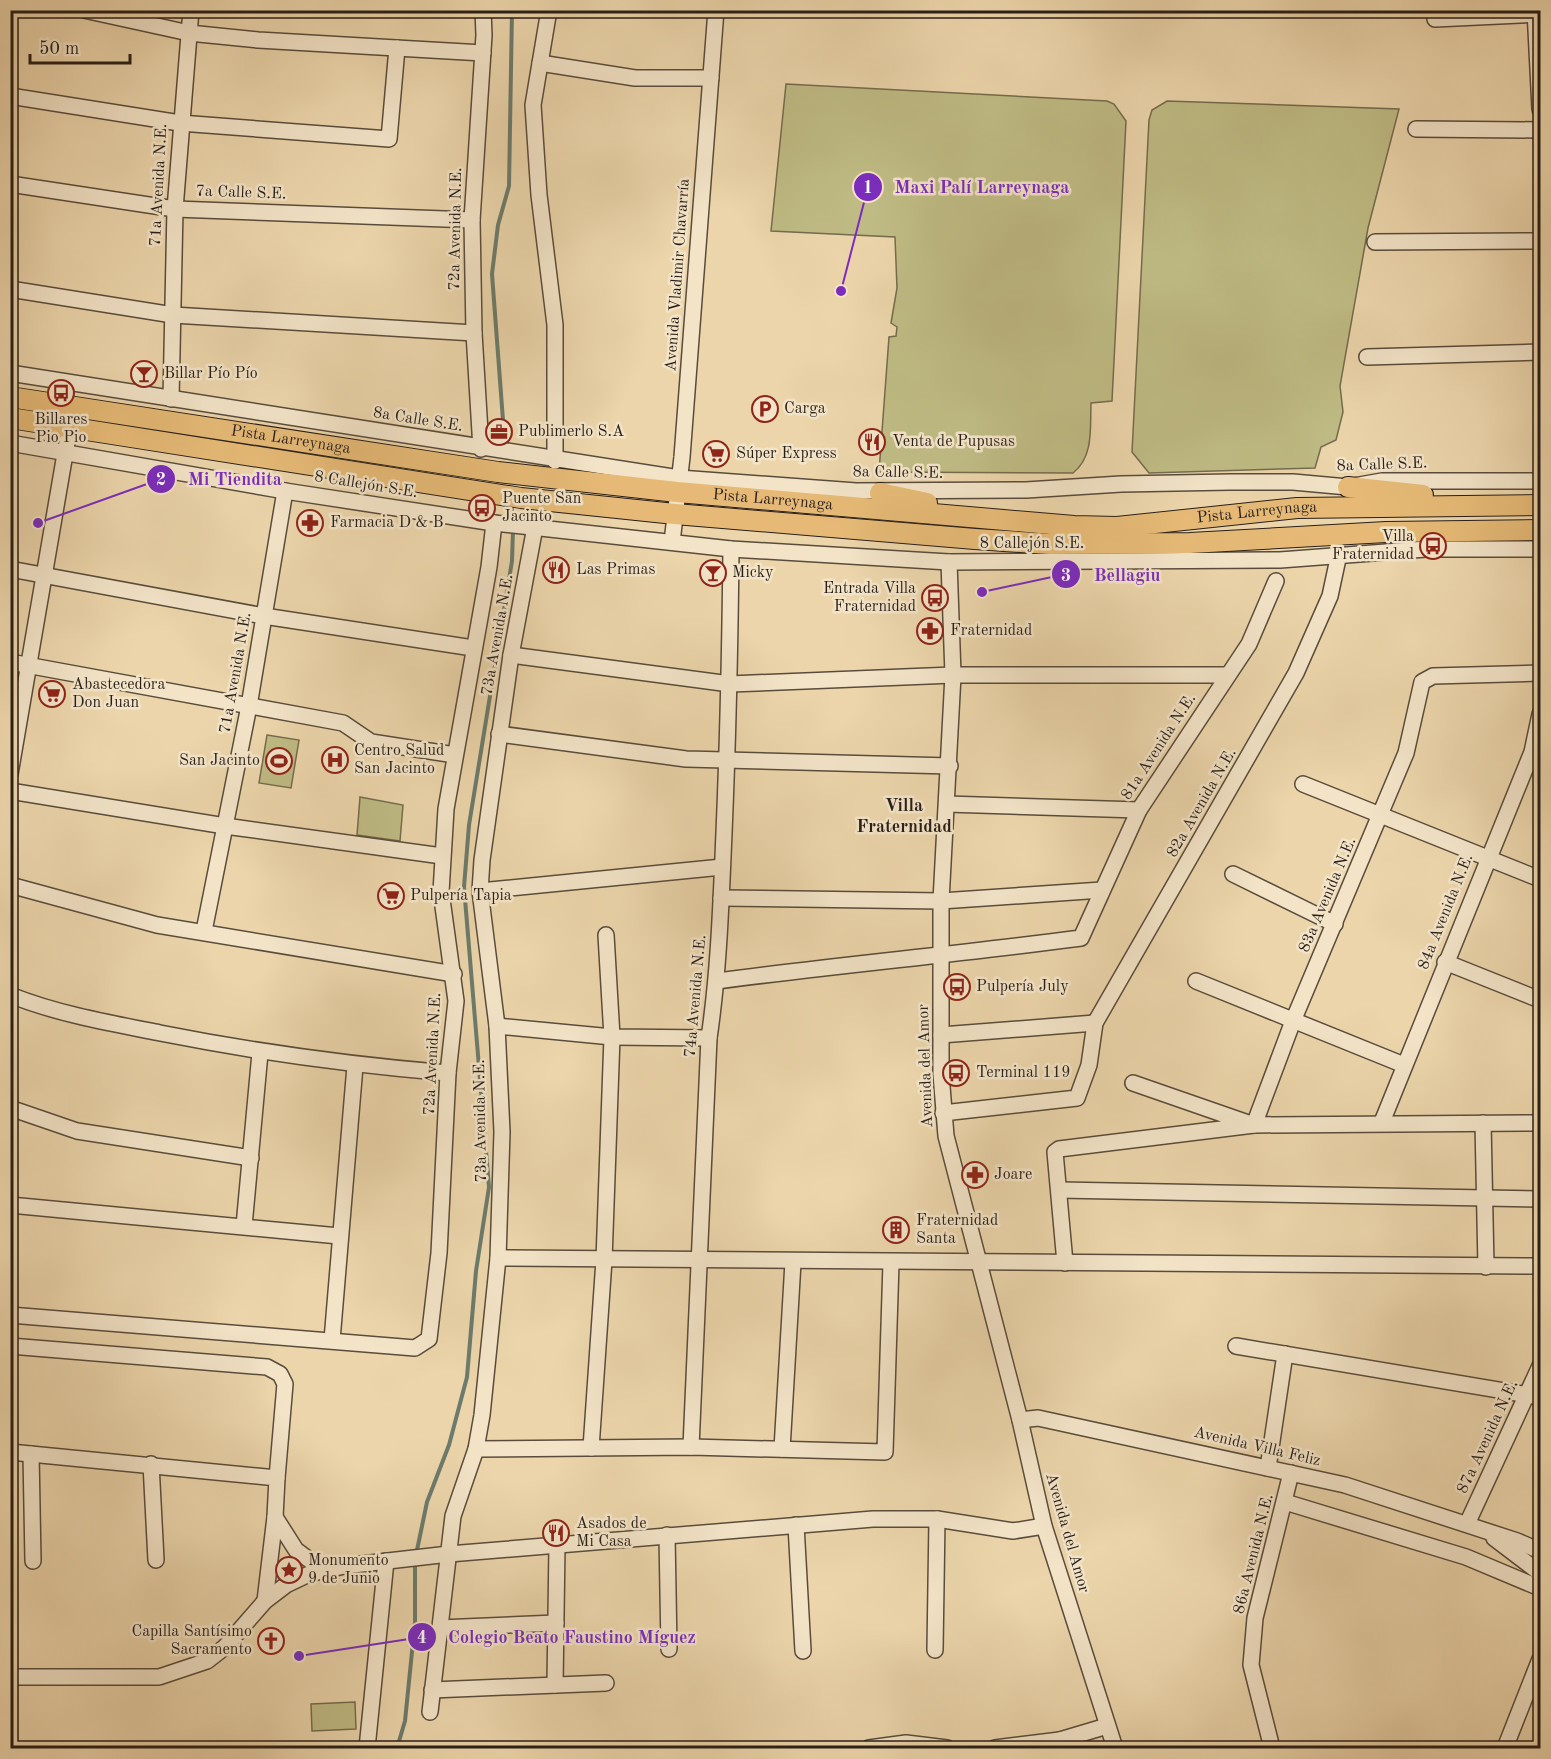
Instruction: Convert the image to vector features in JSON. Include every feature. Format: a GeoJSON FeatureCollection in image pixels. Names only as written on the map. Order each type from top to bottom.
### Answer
{"type":"FeatureCollection","features":[{"type":"Feature","properties":{"kind":"main road","name":"Pista Larreynaga"},"geometry":{"type":"LineString","coordinates":[[10,397],[498,472],[523,465],[678,485],[991,518],[1107,527],[1297,508],[1540,505]]}},
{"type":"Feature","properties":{"kind":"main road","name":"Pista Larreynaga"},"geometry":{"type":"LineString","coordinates":[[10,418],[521,498],[675,514],[1050,544],[1190,543],[1386,532],[1540,530]]}},
{"type":"Feature","properties":{"kind":"main road"},"geometry":{"type":"LineString","coordinates":[[1348,487],[1431,495],[1491,505]]}},
{"type":"Feature","properties":{"kind":"main road"},"geometry":{"type":"LineString","coordinates":[[880,492],[991,518]]}},
{"type":"Feature","properties":{"kind":"street"},"geometry":{"type":"LineString","coordinates":[[84,10],[189,33],[258,40],[483,53]]}},
{"type":"Feature","properties":{"kind":"street","name":"71a Avenida N.E."},"geometry":{"type":"LineString","coordinates":[[171,399],[175,209],[180,123],[191,10]]}},
{"type":"Feature","properties":{"kind":"street","name":"72a Avenida N.E."},"geometry":{"type":"LineString","coordinates":[[483,10],[483,53],[472,220],[474,333],[487,450]]}},
{"type":"Feature","properties":{"kind":"street"},"geometry":{"type":"LineString","coordinates":[[549,10],[533,105],[538,195],[555,325],[555,461]]}},
{"type":"Feature","properties":{"kind":"street","name":"Avenida Vladimir Chavarría"},"geometry":{"type":"LineString","coordinates":[[672,542],[716,10]]}},
{"type":"Feature","properties":{"kind":"street"},"geometry":{"type":"LineString","coordinates":[[1436,19],[1537,13],[1540,109]]}},
{"type":"Feature","properties":{"kind":"street"},"geometry":{"type":"LineString","coordinates":[[10,96],[180,123],[389,139],[397,48]]}},
{"type":"Feature","properties":{"kind":"street"},"geometry":{"type":"LineString","coordinates":[[540,63],[635,78],[711,78]]}},
{"type":"Feature","properties":{"kind":"street"},"geometry":{"type":"LineString","coordinates":[[1416,129],[1540,130]]}},
{"type":"Feature","properties":{"kind":"street","name":"7a Calle S.E."},"geometry":{"type":"LineString","coordinates":[[10,184],[175,209],[472,220]]}},
{"type":"Feature","properties":{"kind":"street"},"geometry":{"type":"LineString","coordinates":[[1375,242],[1540,241]]}},
{"type":"Feature","properties":{"kind":"street"},"geometry":{"type":"LineString","coordinates":[[10,289],[172,315],[474,333]]}},
{"type":"Feature","properties":{"kind":"street"},"geometry":{"type":"LineString","coordinates":[[1367,357],[1540,352]]}},
{"type":"Feature","properties":{"kind":"street","name":"8a Calle S.E."},"geometry":{"type":"LineString","coordinates":[[10,373],[487,450],[523,465],[555,461],[678,485],[880,492],[1230,482],[1293,482],[1348,487],[1382,481],[1540,481]]}},
{"type":"Feature","properties":{"kind":"street"},"geometry":{"type":"LineString","coordinates":[[10,774],[15,719],[29,665],[64,452],[74,408]]}},
{"type":"Feature","properties":{"kind":"street","name":"8 Callejón S.E."},"geometry":{"type":"LineString","coordinates":[[10,443],[285,491],[501,524],[731,549],[949,562],[1280,560],[1426,549],[1540,549]]}},
{"type":"Feature","properties":{"kind":"street","name":"71a Avenida N.E."},"geometry":{"type":"LineString","coordinates":[[204,931],[249,706],[285,491]]}},
{"type":"Feature","properties":{"kind":"street","name":"72a Avenida N.E."},"geometry":{"type":"LineString","coordinates":[[332,1340],[415,1348],[429,1339],[444,1192],[448,1073],[456,1001],[441,891],[446,809],[473,648],[489,567],[501,524]]}},
{"type":"Feature","properties":{"kind":"street","name":"73a Avenida N.E."},"geometry":{"type":"LineString","coordinates":[[430,1712],[453,1516],[476,1449],[498,1258],[502,1132],[497,1026],[480,891],[484,838],[531,527]]}},
{"type":"Feature","properties":{"kind":"street","name":"74a Avenida N.E."},"geometry":{"type":"LineString","coordinates":[[691,1447],[709,1038],[717,981],[721,898],[730,684],[731,549]]}},
{"type":"Feature","properties":{"kind":"street","name":"82a Avenida N.E."},"geometry":{"type":"LineString","coordinates":[[944,1113],[1077,1098],[1089,1065],[1095,1023],[1296,673],[1330,596],[1339,554]]}},
{"type":"Feature","properties":{"kind":"street","name":"Avenida del Amor"},"geometry":{"type":"LineString","coordinates":[[949,562],[953,675],[950,766],[941,901],[941,1035],[946,1136],[1020,1420],[1044,1526],[1115,1749]]}},
{"type":"Feature","properties":{"kind":"street"},"geometry":{"type":"LineString","coordinates":[[10,569],[264,616],[473,648]]}},
{"type":"Feature","properties":{"kind":"street","name":"81a Avenida N.E."},"geometry":{"type":"LineString","coordinates":[[942,957],[1081,938],[1139,810],[1249,644],[1276,581]]}},
{"type":"Feature","properties":{"kind":"street"},"geometry":{"type":"LineString","coordinates":[[511,655],[730,684],[953,675],[1228,675]]}},
{"type":"Feature","properties":{"kind":"street"},"geometry":{"type":"LineString","coordinates":[[10,662],[343,723],[370,742],[455,755]]}},
{"type":"Feature","properties":{"kind":"street","name":"83a Avenida N.E."},"geometry":{"type":"LineString","coordinates":[[1254,1125],[1293,1021],[1406,753],[1422,682],[1426,678],[1540,673]]}},
{"type":"Feature","properties":{"kind":"street","name":"84a Avenida N.E."},"geometry":{"type":"LineString","coordinates":[[1382,1122],[1487,858],[1536,754],[1540,714]]}},
{"type":"Feature","properties":{"kind":"street"},"geometry":{"type":"LineString","coordinates":[[500,734],[686,759],[727,762],[950,766]]}},
{"type":"Feature","properties":{"kind":"street"},"geometry":{"type":"LineString","coordinates":[[1303,784],[1540,879]]}},
{"type":"Feature","properties":{"kind":"street"},"geometry":{"type":"LineString","coordinates":[[10,791],[225,826],[442,856]]}},
{"type":"Feature","properties":{"kind":"street"},"geometry":{"type":"LineString","coordinates":[[947,804],[1139,810]]}},
{"type":"Feature","properties":{"kind":"street"},"geometry":{"type":"LineString","coordinates":[[480,891],[722,867]]}},
{"type":"Feature","properties":{"kind":"street"},"geometry":{"type":"LineString","coordinates":[[1233,874],[1335,924]]}},
{"type":"Feature","properties":{"kind":"street"},"geometry":{"type":"LineString","coordinates":[[10,885],[157,925],[454,974]]}},
{"type":"Feature","properties":{"kind":"street"},"geometry":{"type":"LineString","coordinates":[[721,898],[941,901],[1102,890]]}},
{"type":"Feature","properties":{"kind":"street"},"geometry":{"type":"LineString","coordinates":[[591,1448],[604,1260],[612,1037],[606,935]]}},
{"type":"Feature","properties":{"kind":"street"},"geometry":{"type":"LineString","coordinates":[[717,981],[821,967],[942,957]]}},
{"type":"Feature","properties":{"kind":"street"},"geometry":{"type":"LineString","coordinates":[[1445,962],[1540,1000]]}},
{"type":"Feature","properties":{"kind":"street"},"geometry":{"type":"LineString","coordinates":[[1196,981],[1404,1065]]}},
{"type":"Feature","properties":{"kind":"street"},"geometry":{"type":"LineString","coordinates":[[10,995],[40,1007],[91,1019],[260,1053],[355,1066],[448,1073]]}},
{"type":"Feature","properties":{"kind":"street"},"geometry":{"type":"LineString","coordinates":[[941,1035],[1095,1023]]}},
{"type":"Feature","properties":{"kind":"street"},"geometry":{"type":"LineString","coordinates":[[497,1026],[612,1037],[709,1038]]}},
{"type":"Feature","properties":{"kind":"street"},"geometry":{"type":"LineString","coordinates":[[244,1226],[260,1053]]}},
{"type":"Feature","properties":{"kind":"street"},"geometry":{"type":"LineString","coordinates":[[10,1315],[332,1340],[355,1066]]}},
{"type":"Feature","properties":{"kind":"street"},"geometry":{"type":"LineString","coordinates":[[1133,1083],[1254,1125]]}},
{"type":"Feature","properties":{"kind":"street"},"geometry":{"type":"LineString","coordinates":[[10,1108],[77,1131],[250,1158]]}},
{"type":"Feature","properties":{"kind":"street"},"geometry":{"type":"LineString","coordinates":[[1065,1263],[1055,1152],[1059,1149],[1254,1125],[1382,1122],[1540,1123]]}},
{"type":"Feature","properties":{"kind":"street"},"geometry":{"type":"LineString","coordinates":[[1483,1122],[1486,1267]]}},
{"type":"Feature","properties":{"kind":"street"},"geometry":{"type":"LineString","coordinates":[[1059,1190],[1540,1199]]}},
{"type":"Feature","properties":{"kind":"street"},"geometry":{"type":"LineString","coordinates":[[10,1205],[339,1236]]}},
{"type":"Feature","properties":{"kind":"street"},"geometry":{"type":"LineString","coordinates":[[498,1258],[891,1263],[1540,1266]]}},
{"type":"Feature","properties":{"kind":"street"},"geometry":{"type":"LineString","coordinates":[[782,1449],[793,1262]]}},
{"type":"Feature","properties":{"kind":"street"},"geometry":{"type":"LineString","coordinates":[[476,1449],[691,1447],[885,1452],[891,1263]]}},
{"type":"Feature","properties":{"kind":"street"},"geometry":{"type":"LineString","coordinates":[[10,1346],[267,1366],[280,1374],[285,1384],[275,1517],[265,1601]]}},
{"type":"Feature","properties":{"kind":"street"},"geometry":{"type":"LineString","coordinates":[[1236,1346],[1534,1396]]}},
{"type":"Feature","properties":{"kind":"street"},"geometry":{"type":"LineString","coordinates":[[1268,1468],[1285,1354]]}},
{"type":"Feature","properties":{"kind":"street","name":"87a Avenida N.E."},"geometry":{"type":"LineString","coordinates":[[1474,1527],[1534,1396],[1540,1366]]}},
{"type":"Feature","properties":{"kind":"street","name":"Avenida Villa Feliz"},"geometry":{"type":"LineString","coordinates":[[1020,1420],[1038,1418],[1345,1485],[1538,1549]]}},
{"type":"Feature","properties":{"kind":"street"},"geometry":{"type":"LineString","coordinates":[[10,1452],[277,1478]]}},
{"type":"Feature","properties":{"kind":"street"},"geometry":{"type":"LineString","coordinates":[[31,1454],[33,1561]]}},
{"type":"Feature","properties":{"kind":"street"},"geometry":{"type":"LineString","coordinates":[[151,1464],[156,1560]]}},
{"type":"Feature","properties":{"kind":"street","name":"86a Avenida N.E."},"geometry":{"type":"LineString","coordinates":[[1272,1749],[1251,1665],[1255,1618],[1291,1473]]}},
{"type":"Feature","properties":{"kind":"street"},"geometry":{"type":"LineString","coordinates":[[1285,1502],[1466,1557],[1540,1588]]}},
{"type":"Feature","properties":{"kind":"street"},"geometry":{"type":"LineString","coordinates":[[275,1517],[296,1550],[323,1570]]}},
{"type":"Feature","properties":{"kind":"street"},"geometry":{"type":"LineString","coordinates":[[10,1677],[159,1677],[207,1661],[225,1647],[265,1601],[286,1586],[323,1570],[390,1560],[873,1519],[937,1519],[1013,1531],[1044,1526]]}},
{"type":"Feature","properties":{"kind":"street"},"geometry":{"type":"LineString","coordinates":[[935,1650],[937,1519]]}},
{"type":"Feature","properties":{"kind":"street"},"geometry":{"type":"LineString","coordinates":[[796,1525],[803,1651]]}},
{"type":"Feature","properties":{"kind":"street","name":"Avenida Villa Feliz"},"geometry":{"type":"LineString","coordinates":[[1474,1527],[1540,1572]]}},
{"type":"Feature","properties":{"kind":"street"},"geometry":{"type":"LineString","coordinates":[[667,1535],[669,1649]]}},
{"type":"Feature","properties":{"kind":"street"},"geometry":{"type":"LineString","coordinates":[[555,1685],[557,1545]]}},
{"type":"Feature","properties":{"kind":"street"},"geometry":{"type":"LineString","coordinates":[[367,1749],[390,1560]]}},
{"type":"Feature","properties":{"kind":"street"},"geometry":{"type":"LineString","coordinates":[[440,1628],[556,1623]]}},
{"type":"Feature","properties":{"kind":"street"},"geometry":{"type":"LineString","coordinates":[[1505,1749],[1540,1659]]}},
{"type":"Feature","properties":{"kind":"street"},"geometry":{"type":"LineString","coordinates":[[432,1690],[606,1683]]}},
{"type":"Feature","properties":{"kind":"street"},"geometry":{"type":"LineString","coordinates":[[995,1749],[1058,1744],[1107,1726]]}},
{"type":"Feature","properties":{"kind":"street"},"geometry":{"type":"LineString","coordinates":[[869,1749],[906,1743],[947,1749]]}},
{"type":"Feature","properties":{"kind":"shaded area"},"geometry":{"type":"Polygon","coordinates":[[[786,84],[1107,101],[1114,104],[1126,121],[1112,401],[1091,403],[1088,450],[1085,459],[1073,473],[879,472],[889,337],[896,336],[897,327],[891,323],[897,288],[895,237],[771,231],[786,84]]]}},
{"type":"Feature","properties":{"kind":"shaded area"},"geometry":{"type":"Polygon","coordinates":[[[1167,101],[1399,109],[1368,228],[1340,386],[1343,412],[1336,440],[1321,447],[1315,468],[1149,473],[1132,452],[1149,120],[1152,110],[1167,101]]]}},
{"type":"Feature","properties":{"kind":"shaded area","name":"San Jacinto"},"geometry":{"type":"Polygon","coordinates":[[[267,735],[299,740],[291,788],[259,783],[267,735]]]}},
{"type":"Feature","properties":{"kind":"shaded area"},"geometry":{"type":"Polygon","coordinates":[[[360,797],[403,805],[400,841],[357,835],[360,797]]]}},
{"type":"Feature","properties":{"kind":"shaded area"},"geometry":{"type":"Polygon","coordinates":[[[355,1702],[356,1729],[312,1731],[311,1704],[355,1702]]]}},
{"type":"Feature","properties":{"kind":"waterway"},"geometry":{"type":"LineString","coordinates":[[505,447],[492,274],[498,225],[509,186],[512,10]]}},
{"type":"Feature","properties":{"kind":"waterway"},"geometry":{"type":"LineString","coordinates":[[511,502],[513,521]]}},
{"type":"Feature","properties":{"kind":"waterway"},"geometry":{"type":"LineString","coordinates":[[416,1555],[427,1502],[449,1445],[467,1377],[476,1271],[489,1187],[464,887],[469,825],[512,561],[513,529]]}},
{"type":"Feature","properties":{"kind":"waterway"},"geometry":{"type":"LineString","coordinates":[[397,1748],[405,1721],[415,1622],[415,1562]]}},
{"type":"Feature","properties":{"kind":"place","name":"Maxi Palí Larreynaga"},"geometry":{"type":"Point","coordinates":[841,291]}},
{"type":"Feature","properties":{"kind":"place","name":"Billar Pío Pío"},"geometry":{"type":"Point","coordinates":[144,374]}},
{"type":"Feature","properties":{"kind":"place","name":"Billares Pio Pio"},"geometry":{"type":"Point","coordinates":[61,393]}},
{"type":"Feature","properties":{"kind":"place","name":"Carga"},"geometry":{"type":"Point","coordinates":[765,409]}},
{"type":"Feature","properties":{"kind":"place","name":"Publimerlo S.A"},"geometry":{"type":"Point","coordinates":[499,432]}},
{"type":"Feature","properties":{"kind":"place","name":"Venta de Pupusas"},"geometry":{"type":"Point","coordinates":[872,442]}},
{"type":"Feature","properties":{"kind":"place","name":"Súper Express"},"geometry":{"type":"Point","coordinates":[716,454]}},
{"type":"Feature","properties":{"kind":"place","name":"Puente San Jacinto"},"geometry":{"type":"Point","coordinates":[482,508]}},
{"type":"Feature","properties":{"kind":"place","name":"Mi Tiendita"},"geometry":{"type":"Point","coordinates":[38,523]}},
{"type":"Feature","properties":{"kind":"place","name":"Farmacia D & B"},"geometry":{"type":"Point","coordinates":[310,523]}},
{"type":"Feature","properties":{"kind":"place","name":"Villa Fraternidad"},"geometry":{"type":"Point","coordinates":[1433,546]}},
{"type":"Feature","properties":{"kind":"place","name":"Las Primas"},"geometry":{"type":"Point","coordinates":[556,570]}},
{"type":"Feature","properties":{"kind":"place","name":"Micky"},"geometry":{"type":"Point","coordinates":[713,573]}},
{"type":"Feature","properties":{"kind":"place","name":"Bellagiu"},"geometry":{"type":"Point","coordinates":[982,592]}},
{"type":"Feature","properties":{"kind":"place","name":"Entrada Villa Fraternidad"},"geometry":{"type":"Point","coordinates":[935,598]}},
{"type":"Feature","properties":{"kind":"place","name":"Fraternidad"},"geometry":{"type":"Point","coordinates":[930,631]}},
{"type":"Feature","properties":{"kind":"place","name":"Abastecedora Don Juan"},"geometry":{"type":"Point","coordinates":[52,694]}},
{"type":"Feature","properties":{"kind":"place","name":"Centro Salud San Jacinto"},"geometry":{"type":"Point","coordinates":[335,760]}},
{"type":"Feature","properties":{"kind":"place","name":"San Jacinto"},"geometry":{"type":"Point","coordinates":[279,761]}},
{"type":"Feature","properties":{"kind":"place","name":"Pulpería Tapia"},"geometry":{"type":"Point","coordinates":[391,896]}},
{"type":"Feature","properties":{"kind":"place","name":"Pulpería July"},"geometry":{"type":"Point","coordinates":[957,987]}},
{"type":"Feature","properties":{"kind":"place","name":"Terminal 119"},"geometry":{"type":"Point","coordinates":[956,1073]}},
{"type":"Feature","properties":{"kind":"place","name":"Joare"},"geometry":{"type":"Point","coordinates":[975,1175]}},
{"type":"Feature","properties":{"kind":"place","name":"Fraternidad Santa"},"geometry":{"type":"Point","coordinates":[896,1230]}},
{"type":"Feature","properties":{"kind":"place","name":"Asados de Mi Casa"},"geometry":{"type":"Point","coordinates":[556,1533]}},
{"type":"Feature","properties":{"kind":"place","name":"Monumento 9 de Junio"},"geometry":{"type":"Point","coordinates":[289,1570]}},
{"type":"Feature","properties":{"kind":"place","name":"Capilla Santísimo Sacramento"},"geometry":{"type":"Point","coordinates":[271,1641]}},
{"type":"Feature","properties":{"kind":"place","name":"Colegio Beato Faustino Míguez"},"geometry":{"type":"Point","coordinates":[299,1656]}},
{"type":"Feature","properties":{"kind":"district","name":"Villa Fraternidad"},"geometry":{"type":"Point","coordinates":[904,816]}}]}
